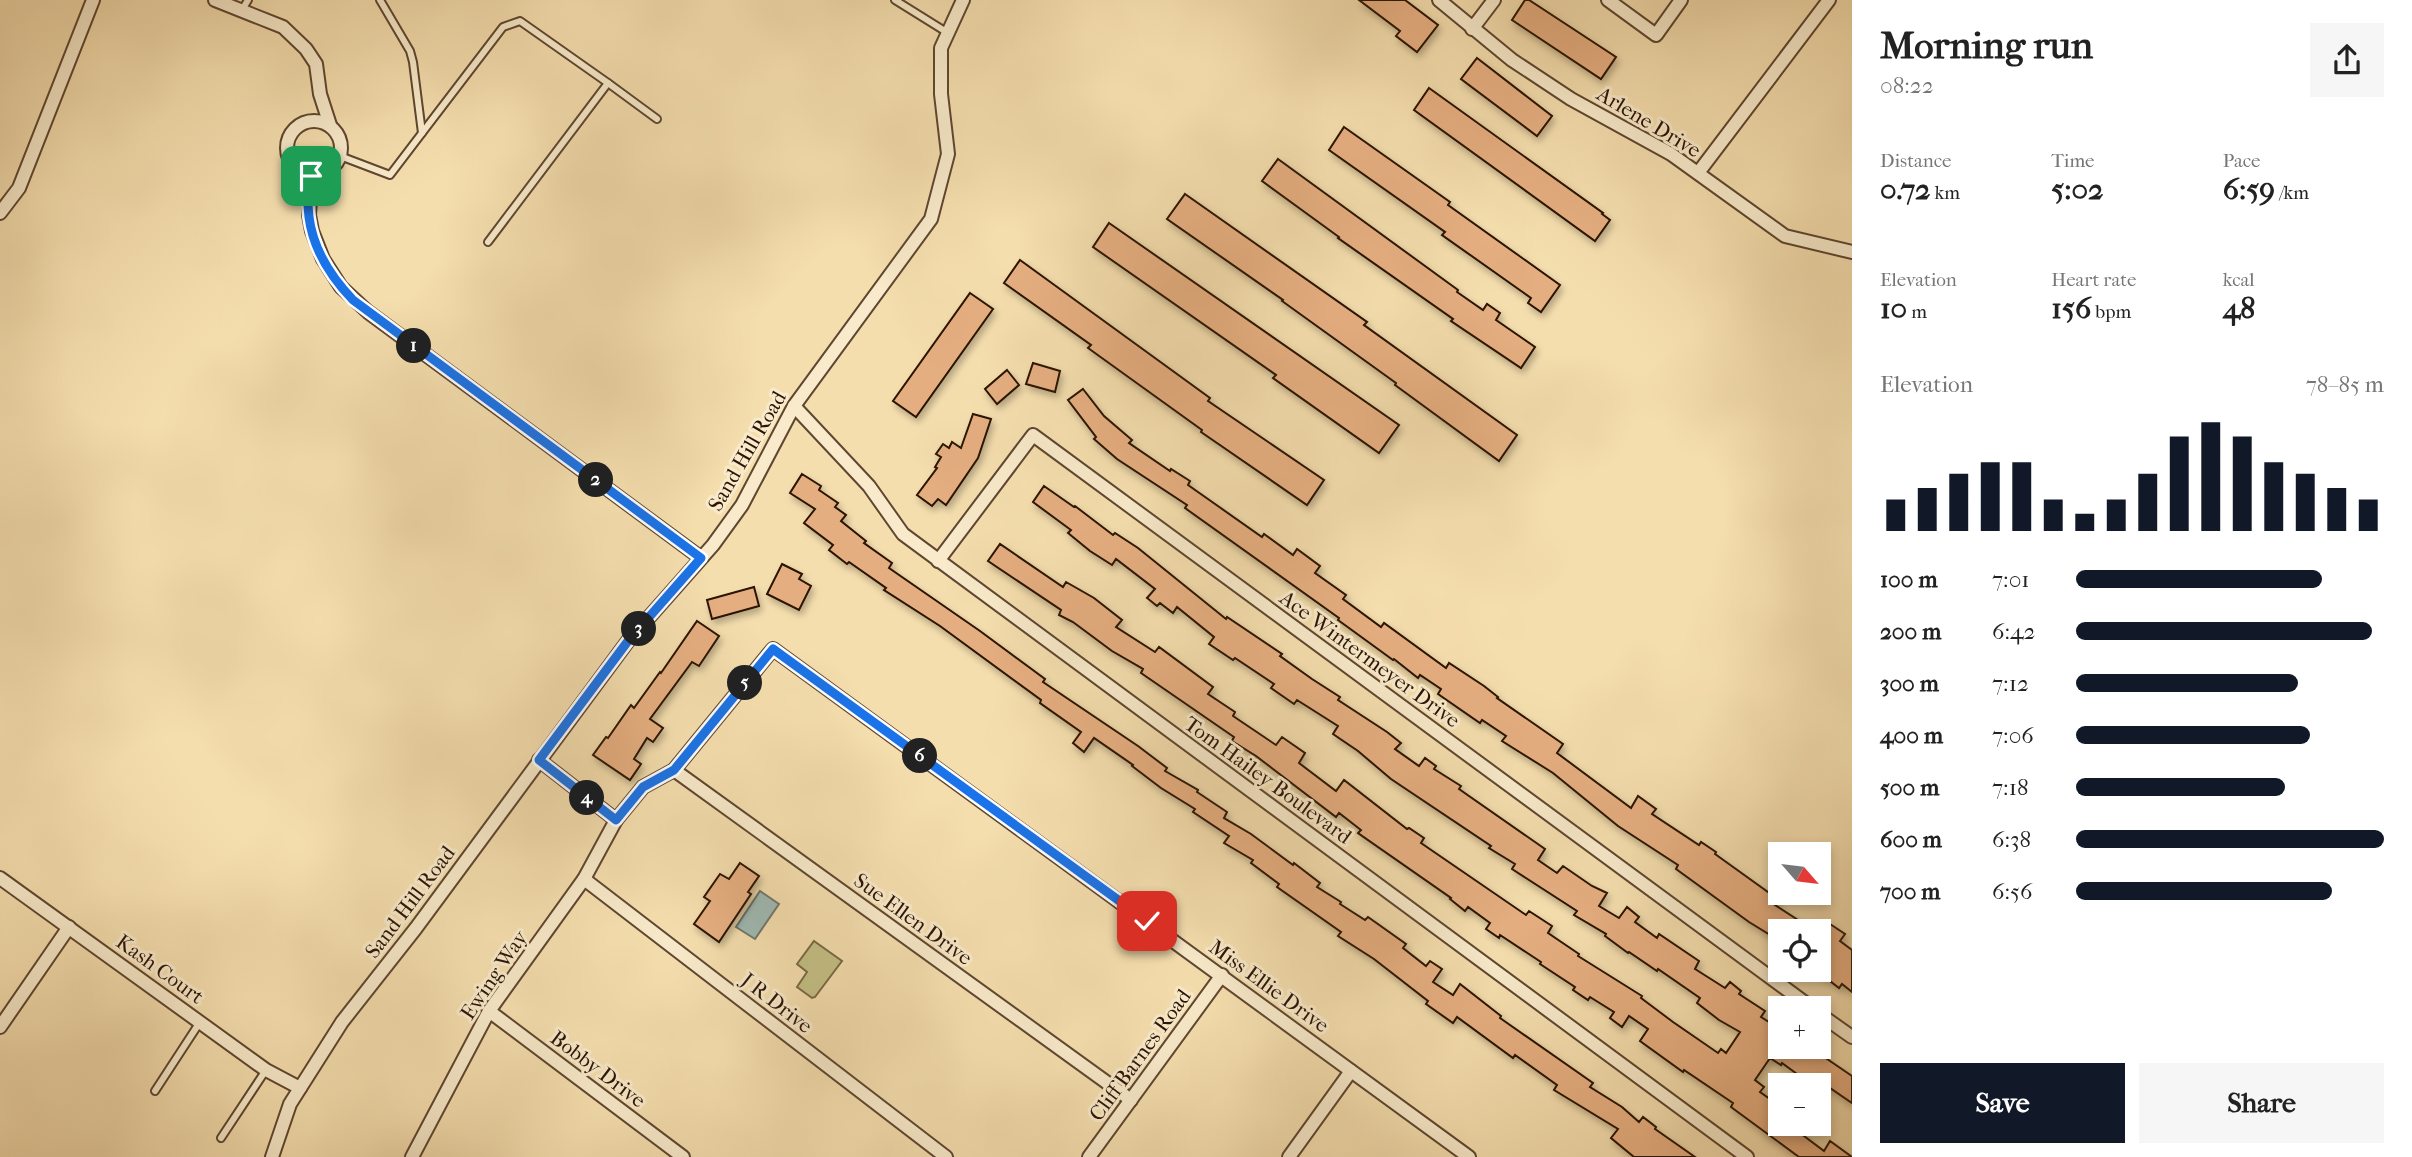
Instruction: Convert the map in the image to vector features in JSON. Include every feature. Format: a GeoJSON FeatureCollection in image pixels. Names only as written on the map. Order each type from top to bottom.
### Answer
{"type":"FeatureCollection","features":[{"type":"Feature","properties":{"kind":"street"},"geometry":{"type":"LineString","coordinates":[[0,213],[19,188],[93,0]]}},
{"type":"Feature","properties":{"kind":"street"},"geometry":{"type":"LineString","coordinates":[[215,0],[245,5],[283,27],[306,49],[316,64],[320,94],[330,125],[340,140],[340,156],[310,199]]}},
{"type":"Feature","properties":{"kind":"street","name":"Sand Hill Road"},"geometry":{"type":"LineString","coordinates":[[272,1157],[290,1104],[342,1022],[416,928],[628,641],[701,558],[742,505],[794,406],[931,219],[948,155],[941,83],[942,48],[963,0]]}},
{"type":"Feature","properties":{"kind":"street","name":"Arlene Drive"},"geometry":{"type":"LineString","coordinates":[[1439,0],[1512,60],[1572,99],[1671,154],[1785,236],[1852,252]]}},
{"type":"Feature","properties":{"kind":"street"},"geometry":{"type":"LineString","coordinates":[[1472,29],[1494,0]]}},
{"type":"Feature","properties":{"kind":"street"},"geometry":{"type":"LineString","coordinates":[[1608,0],[1656,35],[1681,0]]}},
{"type":"Feature","properties":{"kind":"street"},"geometry":{"type":"LineString","coordinates":[[1698,173],[1829,0]]}},
{"type":"Feature","properties":{"kind":"street"},"geometry":{"type":"LineString","coordinates":[[320,94],[304,123],[290,134],[287,152],[290,160],[302,173],[310,199],[309,215],[316,245],[331,274],[353,300],[701,558]]}},
{"type":"Feature","properties":{"kind":"street"},"geometry":{"type":"LineString","coordinates":[[304,123],[313,121],[330,125]]}},
{"type":"Feature","properties":{"kind":"street"},"geometry":{"type":"LineString","coordinates":[[302,173],[311,176],[328,172]]}},
{"type":"Feature","properties":{"kind":"street","name":"Tom Hailey Boulevard"},"geometry":{"type":"LineString","coordinates":[[794,406],[869,486],[903,534],[1747,1157]]}},
{"type":"Feature","properties":{"kind":"street","name":"Ace Wintermeyer Drive"},"geometry":{"type":"LineString","coordinates":[[938,561],[1033,435],[1796,996]]}},
{"type":"Feature","properties":{"kind":"street","name":"Ewing Way"},"geometry":{"type":"LineString","coordinates":[[415,1153],[489,1011],[584,879],[616,820],[643,787],[674,770],[773,649]]}},
{"type":"Feature","properties":{"kind":"street","name":"Miss Ellie Drive"},"geometry":{"type":"LineString","coordinates":[[773,649],[1469,1157]]}},
{"type":"Feature","properties":{"kind":"street"},"geometry":{"type":"LineString","coordinates":[[539,760],[616,820]]}},
{"type":"Feature","properties":{"kind":"street","name":"Sue Ellen Drive"},"geometry":{"type":"LineString","coordinates":[[674,770],[1131,1100]]}},
{"type":"Feature","properties":{"kind":"street","name":"Kash Court"},"geometry":{"type":"LineString","coordinates":[[0,878],[266,1070],[300,1088]]}},
{"type":"Feature","properties":{"kind":"street","name":"J R Drive"},"geometry":{"type":"LineString","coordinates":[[584,879],[946,1157]]}},
{"type":"Feature","properties":{"kind":"street"},"geometry":{"type":"LineString","coordinates":[[0,1027],[69,927]]}},
{"type":"Feature","properties":{"kind":"street","name":"Cliff Barnes Road"},"geometry":{"type":"LineString","coordinates":[[1089,1157],[1222,975]]}},
{"type":"Feature","properties":{"kind":"street","name":"Bobby Drive"},"geometry":{"type":"LineString","coordinates":[[489,1011],[683,1157]]}},
{"type":"Feature","properties":{"kind":"street"},"geometry":{"type":"LineString","coordinates":[[1831,1022],[1852,1037]]}},
{"type":"Feature","properties":{"kind":"street"},"geometry":{"type":"LineString","coordinates":[[1289,1157],[1351,1071]]}},
{"type":"Feature","properties":{"kind":"street"},"geometry":{"type":"LineString","coordinates":[[415,1153],[429,1157]]}},
{"type":"Feature","properties":{"kind":"lane"},"geometry":{"type":"LineString","coordinates":[[380,0],[413,62],[422,133]]}},
{"type":"Feature","properties":{"kind":"lane"},"geometry":{"type":"LineString","coordinates":[[895,0],[948,33]]}},
{"type":"Feature","properties":{"kind":"lane"},"geometry":{"type":"LineString","coordinates":[[340,156],[390,175],[503,27],[520,21],[657,119]]}},
{"type":"Feature","properties":{"kind":"lane"},"geometry":{"type":"LineString","coordinates":[[488,242],[608,83]]}},
{"type":"Feature","properties":{"kind":"lane"},"geometry":{"type":"LineString","coordinates":[[155,1091],[200,1022]]}},
{"type":"Feature","properties":{"kind":"lane"},"geometry":{"type":"LineString","coordinates":[[221,1138],[266,1070]]}},
{"type":"Feature","properties":{"kind":"shaded area"},"geometry":{"type":"Polygon","coordinates":[[[814,941],[842,961],[812,998],[797,987],[807,972],[797,964],[814,941]]]}},
{"type":"Feature","properties":{"kind":"water"},"geometry":{"type":"Polygon","coordinates":[[[760,891],[779,904],[755,939],[736,927],[760,891]]]}},
{"type":"Feature","properties":{"kind":"building"},"geometry":{"type":"Polygon","coordinates":[[[1359,0],[1405,0],[1438,25],[1417,52],[1396,36],[1400,31],[1359,0]]]}},
{"type":"Feature","properties":{"kind":"building"},"geometry":{"type":"Polygon","coordinates":[[[1525,0],[1529,0],[1616,57],[1601,79],[1512,20],[1525,0]]]}},
{"type":"Feature","properties":{"kind":"building"},"geometry":{"type":"Polygon","coordinates":[[[1477,58],[1552,116],[1537,136],[1461,79],[1477,58]]]}},
{"type":"Feature","properties":{"kind":"building"},"geometry":{"type":"Polygon","coordinates":[[[1429,88],[1603,213],[1610,220],[1595,241],[1414,110],[1429,88]]]}},
{"type":"Feature","properties":{"kind":"building"},"geometry":{"type":"Polygon","coordinates":[[[1344,127],[1560,285],[1541,312],[1528,303],[1531,298],[1442,235],[1445,232],[1329,150],[1344,127]]]}},
{"type":"Feature","properties":{"kind":"building"},"geometry":{"type":"Polygon","coordinates":[[[1278,159],[1458,290],[1457,292],[1483,310],[1487,304],[1500,313],[1496,320],[1535,347],[1521,368],[1451,321],[1453,319],[1262,181],[1278,159]]]}},
{"type":"Feature","properties":{"kind":"building"},"geometry":{"type":"Polygon","coordinates":[[[1185,194],[1367,322],[1364,325],[1517,435],[1499,461],[1283,300],[1167,219],[1185,194]]]}},
{"type":"Feature","properties":{"kind":"building"},"geometry":{"type":"Polygon","coordinates":[[[1109,223],[1399,425],[1379,453],[1273,378],[1276,375],[1093,247],[1109,223]]]}},
{"type":"Feature","properties":{"kind":"building"},"geometry":{"type":"Polygon","coordinates":[[[1020,260],[1210,398],[1208,401],[1324,480],[1307,505],[1201,432],[1202,430],[1088,348],[1091,345],[1004,283],[1020,260]]]}},
{"type":"Feature","properties":{"kind":"building"},"geometry":{"type":"Polygon","coordinates":[[[970,293],[993,309],[916,417],[893,401],[970,293]]]}},
{"type":"Feature","properties":{"kind":"building"},"geometry":{"type":"Polygon","coordinates":[[[1033,363],[1060,371],[1055,392],[1026,384],[1033,363]]]}},
{"type":"Feature","properties":{"kind":"building"},"geometry":{"type":"Polygon","coordinates":[[[1007,370],[1019,385],[997,404],[985,389],[1007,370]]]}},
{"type":"Feature","properties":{"kind":"building"},"geometry":{"type":"Polygon","coordinates":[[[1083,389],[1104,416],[1132,440],[1129,443],[1190,481],[1188,485],[1262,537],[1264,534],[1293,555],[1297,549],[1320,566],[1315,573],[1346,595],[1343,599],[1381,627],[1384,623],[1446,668],[1449,663],[1484,686],[1563,744],[1557,753],[1631,808],[1638,796],[1656,809],[1652,814],[1699,845],[1701,842],[1716,852],[1715,854],[1768,892],[1768,905],[1775,905],[1797,919],[1768,919],[1768,934],[1749,922],[1676,869],[1678,865],[1618,826],[1553,773],[1502,741],[1506,736],[1482,720],[1480,723],[1438,694],[1441,689],[1420,675],[1418,678],[1185,508],[1187,505],[1117,459],[1094,439],[1096,437],[1068,400],[1083,389]]]}},
{"type":"Feature","properties":{"kind":"building"},"geometry":{"type":"Polygon","coordinates":[[[973,414],[991,419],[978,458],[946,505],[938,499],[932,506],[917,495],[937,468],[935,467],[941,457],[936,454],[943,444],[949,448],[952,442],[961,448],[973,414]]]}},
{"type":"Feature","properties":{"kind":"building"},"geometry":{"type":"Polygon","coordinates":[[[802,474],[821,486],[819,490],[838,503],[835,507],[846,515],[841,521],[866,541],[864,543],[892,563],[889,568],[1045,679],[1043,682],[1138,746],[1167,768],[1165,771],[1198,790],[1197,792],[1227,812],[1224,818],[1293,865],[1294,863],[1320,883],[1317,887],[1341,902],[1340,904],[1365,920],[1368,917],[1406,944],[1403,948],[1426,966],[1430,961],[1442,969],[1433,982],[1453,995],[1460,984],[1501,1016],[1500,1018],[1593,1083],[1590,1087],[1622,1107],[1639,1122],[1643,1117],[1656,1127],[1655,1129],[1695,1157],[1634,1157],[1611,1138],[1618,1129],[1554,1090],[1557,1085],[1515,1055],[1513,1058],[1457,1017],[1453,1023],[1426,1004],[1428,1001],[1374,959],[1338,936],[1341,932],[1277,887],[1279,884],[1251,863],[1253,860],[1224,843],[1229,836],[1193,812],[1195,809],[1161,788],[1094,738],[1084,752],[1073,743],[1081,732],[1040,703],[1041,700],[829,550],[833,545],[804,523],[815,509],[790,493],[802,474]]]}},
{"type":"Feature","properties":{"kind":"building"},"geometry":{"type":"Polygon","coordinates":[[[1044,486],[1113,535],[1115,533],[1138,548],[1226,619],[1227,617],[1282,654],[1280,656],[1340,697],[1338,700],[1401,743],[1395,749],[1419,766],[1425,758],[1436,766],[1434,769],[1461,786],[1459,789],[1545,849],[1538,860],[1557,873],[1563,866],[1607,893],[1599,906],[1619,918],[1627,907],[1639,917],[1635,922],[1657,938],[1659,934],[1699,961],[1695,969],[1725,988],[1730,982],[1741,991],[1739,994],[1765,1011],[1761,1017],[1768,1021],[1769,1059],[1755,1080],[1764,1087],[1760,1092],[1768,1098],[1768,1134],[1731,1107],[1733,1103],[1640,1041],[1648,1029],[1629,1016],[1622,1027],[1610,1018],[1614,1012],[1590,997],[1588,1000],[1573,990],[1575,987],[1540,964],[1541,962],[1486,929],[1490,923],[1468,907],[1465,911],[1451,898],[1358,833],[1361,830],[1339,813],[1336,817],[1232,741],[1234,737],[1141,673],[1143,669],[1059,615],[1061,610],[988,561],[1000,544],[1063,587],[1066,582],[1094,598],[1122,620],[1116,627],[1155,652],[1159,647],[1213,687],[1208,694],[1235,712],[1233,716],[1276,745],[1282,737],[1305,753],[1299,763],[1336,791],[1344,780],[1407,829],[1424,838],[1421,843],[1526,915],[1529,911],[1552,926],[1548,933],[1579,954],[1578,956],[1642,996],[1641,998],[1673,1022],[1718,1053],[1721,1049],[1726,1053],[1740,1032],[1697,1003],[1700,998],[1574,915],[1577,911],[1512,869],[1515,864],[1489,848],[1491,846],[1391,779],[1333,734],[1338,726],[1297,700],[1294,704],[1271,688],[1274,684],[1209,644],[1214,637],[1177,607],[1173,613],[1160,603],[1157,606],[1147,598],[1155,589],[1116,559],[1112,565],[1090,551],[1068,533],[1071,530],[1033,502],[1044,486]]]}},
{"type":"Feature","properties":{"kind":"building"},"geometry":{"type":"Polygon","coordinates":[[[782,564],[802,574],[799,579],[811,586],[799,610],[767,594],[782,564]]]}},
{"type":"Feature","properties":{"kind":"building"},"geometry":{"type":"Polygon","coordinates":[[[754,587],[759,606],[712,619],[707,600],[754,587]]]}},
{"type":"Feature","properties":{"kind":"building"},"geometry":{"type":"Polygon","coordinates":[[[697,621],[719,636],[699,666],[692,662],[650,719],[663,728],[653,742],[647,738],[634,759],[641,764],[630,780],[593,755],[631,705],[634,708],[697,621]]]}},
{"type":"Feature","properties":{"kind":"building"},"geometry":{"type":"Polygon","coordinates":[[[740,863],[759,876],[748,892],[751,894],[719,942],[694,924],[710,901],[704,897],[720,874],[729,879],[740,863]]]}},
{"type":"Feature","properties":{"kind":"building"},"geometry":{"type":"Polygon","coordinates":[[[1831,925],[1845,934],[1840,941],[1852,950],[1852,992],[1842,984],[1839,988],[1831,982],[1831,925]]]}},
{"type":"Feature","properties":{"kind":"building"},"geometry":{"type":"Polygon","coordinates":[[[1772,1059],[1827,1059],[1852,1076],[1852,1103],[1831,1089],[1831,1073],[1796,1073],[1782,1063],[1781,1065],[1772,1059]]]}},
{"type":"Feature","properties":{"kind":"building"},"geometry":{"type":"Polygon","coordinates":[[[1770,1136],[1804,1136],[1824,1151],[1830,1141],[1852,1157],[1799,1157],[1770,1136]]]}},
{"type":"Feature","properties":{"kind":"route"},"geometry":{"type":"LineString","coordinates":[[311,176],[302,173],[310,199],[309,215],[316,245],[331,274],[353,300],[701,558],[628,641],[539,760],[616,820],[643,787],[674,770],[773,649],[1147,921]]}}]}
